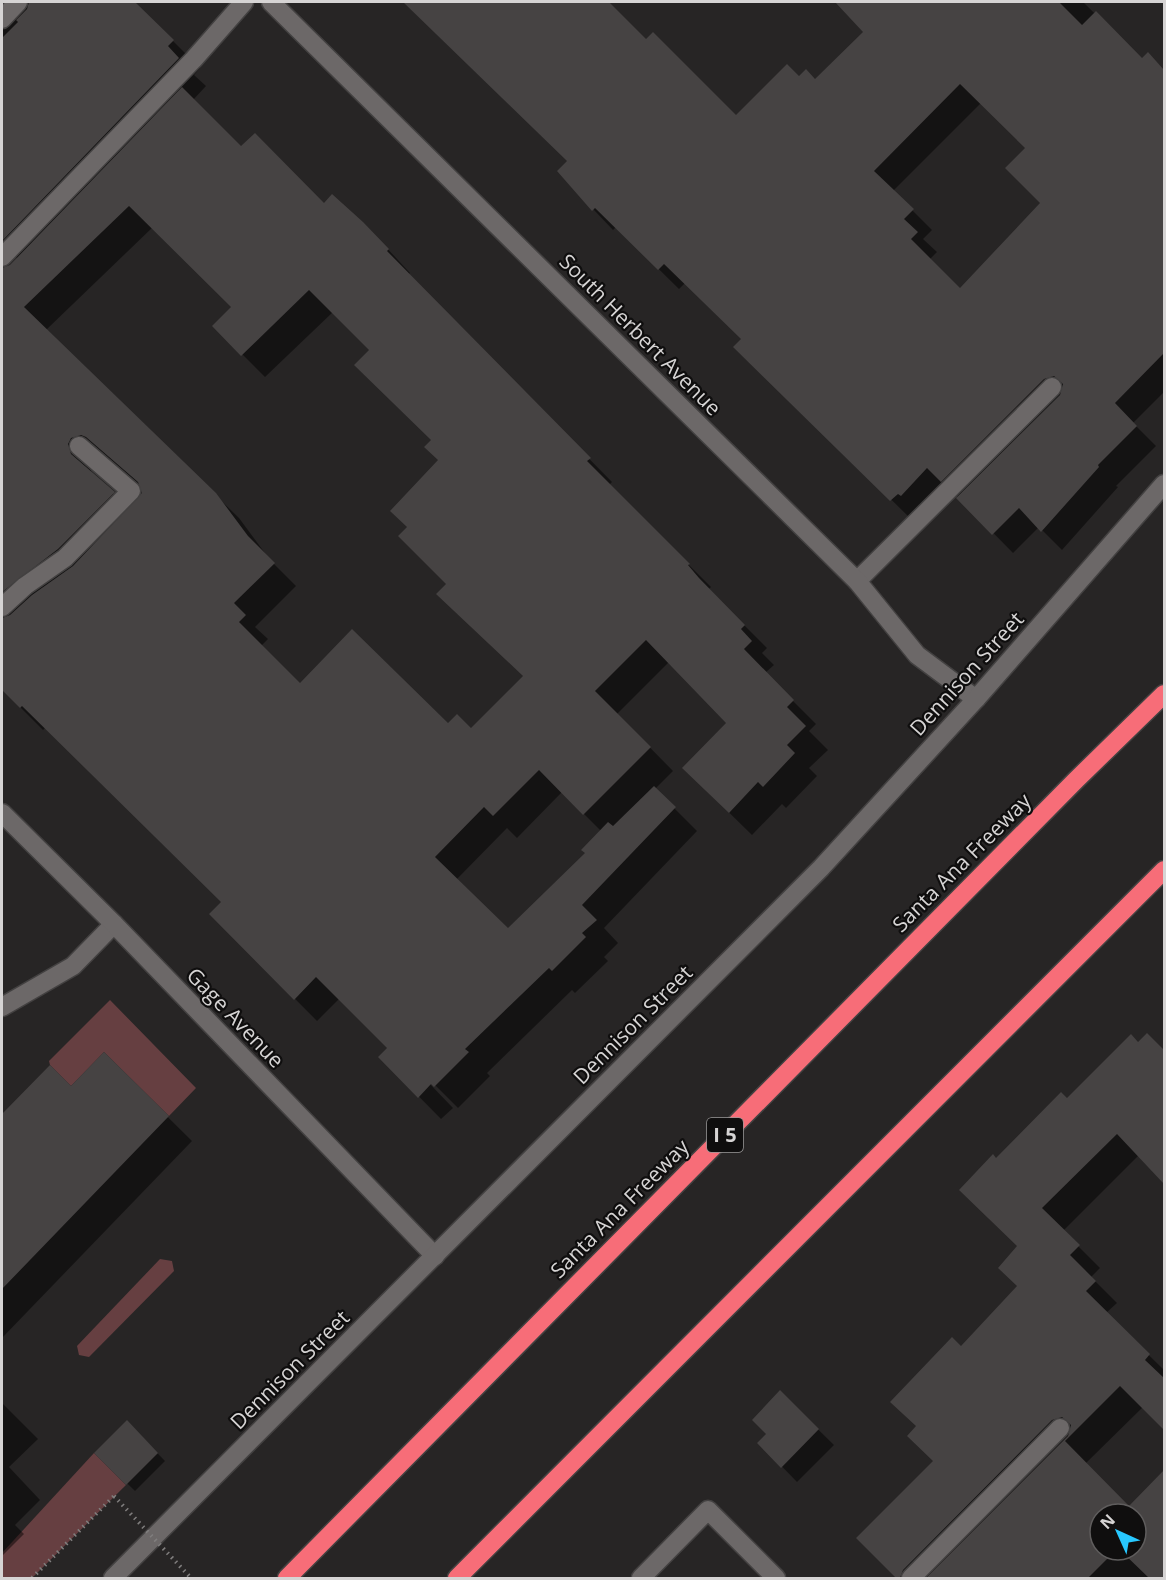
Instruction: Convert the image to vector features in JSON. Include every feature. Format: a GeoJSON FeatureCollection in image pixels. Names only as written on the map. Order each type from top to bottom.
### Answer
{"type":"FeatureCollection","features":[{"type":"Feature","properties":{"kind":"highway","name":"Santa Ana Freeway"},"geometry":{"type":"LineString","coordinates":[[287,1578],[1076,780],[1164,694]]}},
{"type":"Feature","properties":{"kind":"highway"},"geometry":{"type":"LineString","coordinates":[[457,1578],[1164,870]]}},
{"type":"Feature","properties":{"kind":"street"},"geometry":{"type":"LineString","coordinates":[[2,19],[18,2]]}},
{"type":"Feature","properties":{"kind":"street"},"geometry":{"type":"LineString","coordinates":[[2,257],[194,58],[244,2]]}},
{"type":"Feature","properties":{"kind":"street","name":"South Herbert Avenue"},"geometry":{"type":"LineString","coordinates":[[272,2],[857,581],[917,655],[976,699]]}},
{"type":"Feature","properties":{"kind":"street"},"geometry":{"type":"LineString","coordinates":[[857,581],[1052,387]]}},
{"type":"Feature","properties":{"kind":"street"},"geometry":{"type":"LineString","coordinates":[[2,607],[25,586],[65,558],[131,490],[79,446]]}},
{"type":"Feature","properties":{"kind":"street","name":"Dennison Street"},"geometry":{"type":"LineString","coordinates":[[113,1578],[821,868],[976,699],[1164,484]]}},
{"type":"Feature","properties":{"kind":"street","name":"Gage Avenue"},"geometry":{"type":"LineString","coordinates":[[2,813],[114,924],[435,1256]]}},
{"type":"Feature","properties":{"kind":"street"},"geometry":{"type":"LineString","coordinates":[[2,1007],[73,966],[114,924]]}},
{"type":"Feature","properties":{"kind":"street"},"geometry":{"type":"LineString","coordinates":[[910,1578],[1060,1428]]}},
{"type":"Feature","properties":{"kind":"street"},"geometry":{"type":"LineString","coordinates":[[641,1578],[708,1510],[776,1578]]}},
{"type":"Feature","properties":{"kind":"path"},"geometry":{"type":"LineString","coordinates":[[32,1578],[114,1496],[191,1578]]}},
{"type":"Feature","properties":{"kind":"shaded area"},"geometry":{"type":"Polygon","coordinates":[[[110,1000],[196,1088],[169,1116],[104,1052],[71,1086],[50,1065],[49,1061],[110,1000]]]}},
{"type":"Feature","properties":{"kind":"shaded area"},"geometry":{"type":"Polygon","coordinates":[[[160,1259],[172,1261],[174,1271],[89,1357],[79,1355],[77,1346],[160,1259]]]}},
{"type":"Feature","properties":{"kind":"shaded area"},"geometry":{"type":"Polygon","coordinates":[[[94,1453],[126,1485],[32,1578],[2,1578],[2,1553],[94,1453]]]}},
{"type":"Feature","properties":{"kind":"building"},"geometry":{"type":"Polygon","coordinates":[[[29,2],[135,2],[174,40],[168,46],[179,58],[2,241],[2,38],[18,22],[16,20],[27,9],[29,2]]]}},
{"type":"Feature","properties":{"kind":"building"},"geometry":{"type":"Polygon","coordinates":[[[403,2],[609,2],[646,39],[653,32],[736,115],[787,64],[799,76],[806,69],[815,79],[863,32],[835,2],[1059,2],[1082,25],[1096,11],[1142,58],[1148,52],[1164,70],[1164,353],[1115,403],[1137,426],[1098,465],[1099,467],[1041,532],[1019,508],[992,535],[956,498],[1060,395],[1063,384],[1054,376],[1044,379],[941,482],[927,468],[901,496],[898,494],[890,501],[733,347],[741,339],[664,264],[658,270],[595,208],[592,211],[557,171],[567,161],[403,2]],[[960,84],[874,171],[914,209],[904,219],[918,232],[911,239],[960,288],[1040,203],[1005,168],[1025,148],[960,84]]]}},
{"type":"Feature","properties":{"kind":"building"},"geometry":{"type":"Polygon","coordinates":[[[182,87],[241,146],[255,133],[324,203],[332,194],[363,222],[389,249],[387,251],[591,458],[587,461],[690,564],[688,565],[699,578],[745,625],[741,629],[752,641],[744,649],[794,700],[787,707],[806,726],[787,745],[795,753],[763,787],[758,782],[729,813],[682,768],[726,723],[646,640],[595,691],[651,747],[583,815],[539,770],[493,816],[484,807],[435,857],[508,928],[585,853],[581,850],[608,822],[613,826],[654,786],[676,807],[582,905],[597,920],[582,933],[586,937],[552,971],[549,968],[465,1049],[469,1052],[434,1087],[431,1084],[418,1098],[378,1057],[387,1048],[316,977],[294,1000],[209,914],[221,902],[22,706],[20,708],[2,690],[2,618],[10,615],[32,595],[73,566],[142,493],[138,482],[86,437],[81,435],[71,438],[68,444],[71,454],[115,492],[58,549],[2,592],[2,268],[10,265],[182,87]],[[129,206],[24,307],[216,493],[248,536],[275,563],[234,603],[246,615],[239,622],[300,683],[352,629],[448,723],[457,714],[471,728],[523,676],[436,594],[446,584],[398,536],[407,527],[390,511],[438,460],[424,447],[431,440],[354,365],[369,350],[309,290],[241,356],[212,326],[231,307],[129,206]]]}},
{"type":"Feature","properties":{"kind":"building"},"geometry":{"type":"Polygon","coordinates":[[[1147,1033],[1164,1050],[1164,1184],[1117,1134],[1042,1208],[1080,1245],[1070,1255],[1096,1281],[1086,1291],[1150,1354],[1145,1360],[1164,1378],[1164,1430],[1120,1386],[1065,1441],[1125,1502],[1088,1502],[1088,1562],[1104,1562],[1088,1578],[926,1578],[1068,1436],[1071,1425],[1062,1417],[1052,1420],[903,1570],[900,1578],[896,1578],[856,1538],[933,1461],[907,1436],[916,1426],[890,1402],[952,1337],[961,1346],[1017,1286],[998,1268],[1017,1246],[959,1190],[993,1154],[996,1158],[1061,1092],[1067,1098],[1131,1034],[1138,1042],[1147,1033]]]}},
{"type":"Feature","properties":{"kind":"building"},"geometry":{"type":"Polygon","coordinates":[[[104,1052],[169,1116],[2,1289],[2,1114],[50,1065],[71,1086],[104,1052]]]}},
{"type":"Feature","properties":{"kind":"building"},"geometry":{"type":"Polygon","coordinates":[[[780,1390],[819,1429],[781,1468],[757,1443],[766,1434],[752,1420],[780,1390]]]}},
{"type":"Feature","properties":{"kind":"building"},"geometry":{"type":"Polygon","coordinates":[[[127,1420],[158,1453],[126,1485],[94,1453],[127,1420]]]}},
{"type":"Feature","properties":{"kind":"building"},"geometry":{"type":"Polygon","coordinates":[[[1164,1470],[1164,1578],[1149,1578],[1132,1562],[1148,1562],[1148,1502],[1133,1502],[1164,1470]]]}}]}
